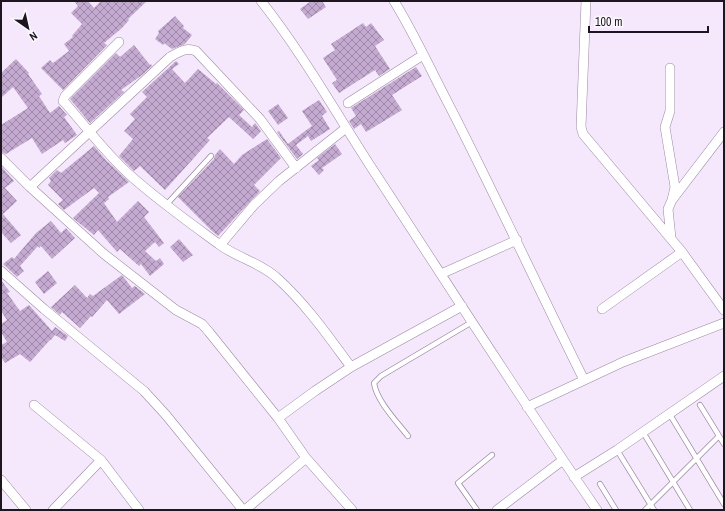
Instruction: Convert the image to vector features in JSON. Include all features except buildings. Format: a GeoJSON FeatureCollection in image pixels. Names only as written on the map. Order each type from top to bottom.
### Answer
{"type":"FeatureCollection","features":[{"type":"Feature","properties":{"kind":"street"},"geometry":{"type":"LineString","coordinates":[[261,1],[307,65],[346,128],[527,407],[597,510]]}},
{"type":"Feature","properties":{"kind":"street"},"geometry":{"type":"LineString","coordinates":[[394,1],[517,240],[546,304],[584,380]]}},
{"type":"Feature","properties":{"kind":"street"},"geometry":{"type":"LineString","coordinates":[[586,1],[581,127],[583,134],[682,252],[724,310]]}},
{"type":"Feature","properties":{"kind":"street"},"geometry":{"type":"LineString","coordinates":[[119,42],[65,96],[64,101],[66,104],[130,176],[226,250],[256,264],[276,277],[293,294],[320,326],[351,367]]}},
{"type":"Feature","properties":{"kind":"street"},"geometry":{"type":"LineString","coordinates":[[30,187],[170,57],[185,50],[191,49],[196,52],[260,118],[296,168]]}},
{"type":"Feature","properties":{"kind":"street"},"geometry":{"type":"LineString","coordinates":[[348,103],[423,55]]}},
{"type":"Feature","properties":{"kind":"street"},"geometry":{"type":"LineString","coordinates":[[670,68],[670,111],[665,127],[675,187],[668,209],[670,238]]}},
{"type":"Feature","properties":{"kind":"street"},"geometry":{"type":"LineString","coordinates":[[220,245],[254,205],[279,181],[346,128]]}},
{"type":"Feature","properties":{"kind":"street"},"geometry":{"type":"LineString","coordinates":[[672,200],[724,132]]}},
{"type":"Feature","properties":{"kind":"street"},"geometry":{"type":"LineString","coordinates":[[1,158],[30,187],[104,254],[176,310],[202,324],[278,418],[306,458],[352,510]]}},
{"type":"Feature","properties":{"kind":"street"},"geometry":{"type":"LineString","coordinates":[[441,274],[517,240]]}},
{"type":"Feature","properties":{"kind":"street"},"geometry":{"type":"LineString","coordinates":[[602,309],[682,252]]}},
{"type":"Feature","properties":{"kind":"street"},"geometry":{"type":"LineString","coordinates":[[1,271],[44,309],[144,391],[166,415],[244,510],[306,458]]}},
{"type":"Feature","properties":{"kind":"street"},"geometry":{"type":"LineString","coordinates":[[278,418],[315,390],[351,367],[462,306]]}},
{"type":"Feature","properties":{"kind":"street"},"geometry":{"type":"LineString","coordinates":[[527,407],[622,362],[724,323]]}},
{"type":"Feature","properties":{"kind":"street"},"geometry":{"type":"LineString","coordinates":[[574,477],[617,450],[724,376]]}},
{"type":"Feature","properties":{"kind":"street"},"geometry":{"type":"LineString","coordinates":[[34,405],[101,460],[139,510]]}},
{"type":"Feature","properties":{"kind":"street"},"geometry":{"type":"LineString","coordinates":[[54,510],[101,460]]}},
{"type":"Feature","properties":{"kind":"street"},"geometry":{"type":"LineString","coordinates":[[497,510],[563,460]]}},
{"type":"Feature","properties":{"kind":"street"},"geometry":{"type":"LineString","coordinates":[[1,480],[26,510]]}},
{"type":"Feature","properties":{"kind":"lane"},"geometry":{"type":"LineString","coordinates":[[167,204],[211,156]]}},
{"type":"Feature","properties":{"kind":"lane"},"geometry":{"type":"LineString","coordinates":[[408,436],[378,397],[374,383],[381,376],[472,322]]}},
{"type":"Feature","properties":{"kind":"lane"},"geometry":{"type":"LineString","coordinates":[[700,405],[724,444]]}},
{"type":"Feature","properties":{"kind":"lane"},"geometry":{"type":"LineString","coordinates":[[672,418],[724,504]]}},
{"type":"Feature","properties":{"kind":"lane"},"geometry":{"type":"LineString","coordinates":[[645,510],[719,436]]}},
{"type":"Feature","properties":{"kind":"lane"},"geometry":{"type":"LineString","coordinates":[[646,437],[690,510]]}},
{"type":"Feature","properties":{"kind":"lane"},"geometry":{"type":"LineString","coordinates":[[617,450],[654,510]]}},
{"type":"Feature","properties":{"kind":"lane"},"geometry":{"type":"LineString","coordinates":[[477,510],[458,483],[492,455]]}},
{"type":"Feature","properties":{"kind":"lane"},"geometry":{"type":"LineString","coordinates":[[600,484],[616,510]]}}]}
